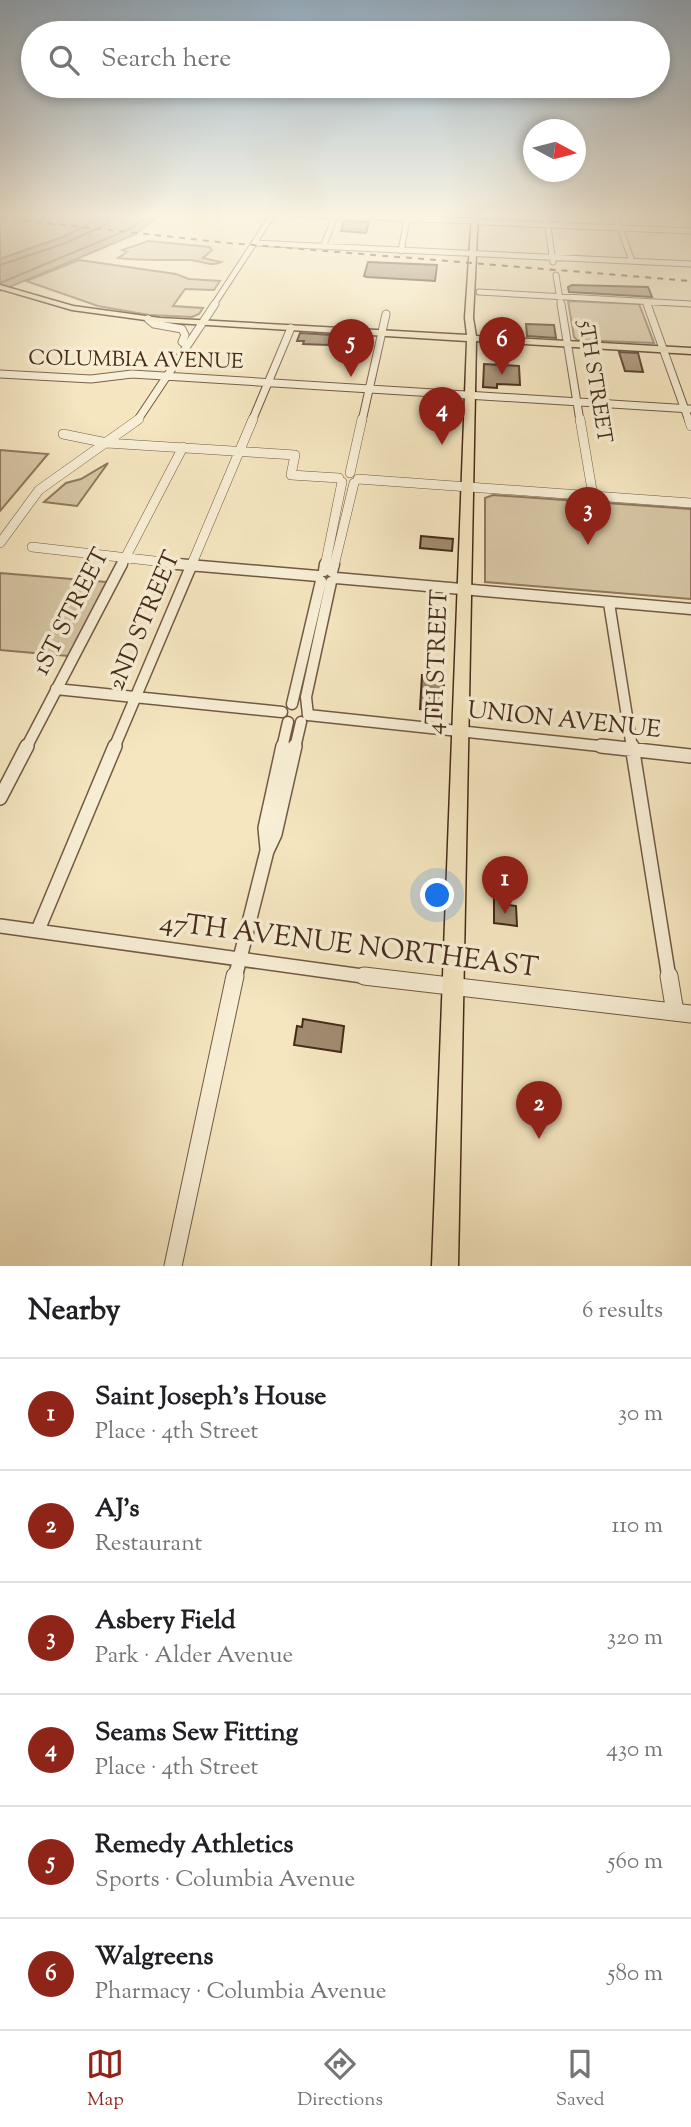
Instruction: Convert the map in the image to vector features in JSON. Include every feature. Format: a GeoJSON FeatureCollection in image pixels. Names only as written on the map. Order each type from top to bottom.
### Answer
{"type":"FeatureCollection","features":[{"type":"Feature","properties":{"kind":"main road","name":"4TH STREET"},"geometry":{"type":"LineString","coordinates":[[445,1266],[472,273]]}},
{"type":"Feature","properties":{"kind":"main road","name":"4TH STREET"},"geometry":{"type":"LineString","coordinates":[[472,338],[478,334],[478,273]]}},
{"type":"Feature","properties":{"kind":"main road"},"geometry":{"type":"LineString","coordinates":[[471,280],[474,291],[479,292]]}},
{"type":"Feature","properties":{"kind":"main road"},"geometry":{"type":"LineString","coordinates":[[0,287],[72,308],[148,319],[691,351]]}},
{"type":"Feature","properties":{"kind":"street"},"geometry":{"type":"LineString","coordinates":[[0,543],[39,490],[130,428],[143,415],[234,273]]}},
{"type":"Feature","properties":{"kind":"street","name":"5TH STREET"},"geometry":{"type":"LineString","coordinates":[[556,275],[593,496]]}},
{"type":"Feature","properties":{"kind":"street"},"geometry":{"type":"LineString","coordinates":[[479,292],[691,304]]}},
{"type":"Feature","properties":{"kind":"street"},"geometry":{"type":"LineString","coordinates":[[646,302],[688,408],[691,426]]}},
{"type":"Feature","properties":{"kind":"street"},"geometry":{"type":"LineString","coordinates":[[297,716],[292,704],[354,478],[369,388],[386,314]]}},
{"type":"Feature","properties":{"kind":"street"},"geometry":{"type":"LineString","coordinates":[[148,319],[154,324],[182,329],[185,335],[182,342],[186,345]]}},
{"type":"Feature","properties":{"kind":"street","name":"2ND STREET"},"geometry":{"type":"LineString","coordinates":[[38,930],[291,328]]}},
{"type":"Feature","properties":{"kind":"street","name":"COLUMBIA AVENUE"},"geometry":{"type":"LineString","coordinates":[[0,374],[90,379],[132,374],[688,408]]}},
{"type":"Feature","properties":{"kind":"street"},"geometry":{"type":"LineString","coordinates":[[63,434],[107,443],[295,455],[291,475],[691,503]]}},
{"type":"Feature","properties":{"kind":"street","name":"1ST STREET"},"geometry":{"type":"LineString","coordinates":[[0,798],[183,447]]}},
{"type":"Feature","properties":{"kind":"street"},"geometry":{"type":"LineString","coordinates":[[173,1266],[239,959],[267,851],[275,834],[327,577],[341,480]]}},
{"type":"Feature","properties":{"kind":"street"},"geometry":{"type":"LineString","coordinates":[[32,547],[191,565],[691,609]]}},
{"type":"Feature","properties":{"kind":"street"},"geometry":{"type":"LineString","coordinates":[[609,603],[633,750],[683,1013]]}},
{"type":"Feature","properties":{"kind":"street","name":"UNION AVENUE"},"geometry":{"type":"LineString","coordinates":[[56,689],[691,756]]}},
{"type":"Feature","properties":{"kind":"street","name":"47TH AVENUE NORTHEAST"},"geometry":{"type":"LineString","coordinates":[[0,926],[452,988],[683,1013]]}},
{"type":"Feature","properties":{"kind":"shaded area"},"geometry":{"type":"Polygon","coordinates":[[[46,273],[170,273],[189,279],[220,281],[214,290],[185,289],[173,306],[203,308],[199,314],[192,317],[149,315],[98,306],[26,281],[46,273]]]}},
{"type":"Feature","properties":{"kind":"shaded area"},"geometry":{"type":"Polygon","coordinates":[[[568,301],[639,304],[654,343],[577,340],[574,337],[568,301]]]}},
{"type":"Feature","properties":{"kind":"shaded area"},"geometry":{"type":"Polygon","coordinates":[[[0,450],[48,454],[0,511],[0,450]]]}},
{"type":"Feature","properties":{"kind":"shaded area"},"geometry":{"type":"Polygon","coordinates":[[[108,463],[77,506],[44,502],[66,483],[81,479],[108,463]]]}},
{"type":"Feature","properties":{"kind":"shaded area"},"geometry":{"type":"Polygon","coordinates":[[[493,495],[691,509],[691,599],[485,582],[485,498],[493,495]]]}},
{"type":"Feature","properties":{"kind":"shaded area"},"geometry":{"type":"Polygon","coordinates":[[[0,573],[108,582],[68,656],[0,650],[0,573]]]}},
{"type":"Feature","properties":{"kind":"water"},"geometry":{"type":"Polygon","coordinates":[[[0,273],[43,273],[0,291],[0,273]]]}},
{"type":"Feature","properties":{"kind":"building"},"geometry":{"type":"Polygon","coordinates":[[[365,273],[436,273],[435,281],[364,276],[365,273]]]}},
{"type":"Feature","properties":{"kind":"building"},"geometry":{"type":"Polygon","coordinates":[[[568,287],[648,287],[652,297],[569,292],[568,287]]]}},
{"type":"Feature","properties":{"kind":"building"},"geometry":{"type":"Polygon","coordinates":[[[526,324],[554,325],[556,338],[527,336],[526,324]]]}},
{"type":"Feature","properties":{"kind":"building"},"geometry":{"type":"Polygon","coordinates":[[[300,333],[332,335],[328,345],[303,344],[304,341],[297,341],[300,333]]]}},
{"type":"Feature","properties":{"kind":"building"},"geometry":{"type":"Polygon","coordinates":[[[619,352],[638,353],[643,372],[625,371],[619,352]]]}},
{"type":"Feature","properties":{"kind":"building"},"geometry":{"type":"Polygon","coordinates":[[[484,364],[519,366],[520,385],[497,384],[497,388],[483,387],[484,364]]]}},
{"type":"Feature","properties":{"kind":"building"},"geometry":{"type":"Polygon","coordinates":[[[421,536],[453,539],[452,551],[420,548],[421,536]]]}},
{"type":"Feature","properties":{"kind":"building"},"geometry":{"type":"Polygon","coordinates":[[[422,675],[444,677],[443,711],[420,709],[422,675]]]}},
{"type":"Feature","properties":{"kind":"building"},"geometry":{"type":"Polygon","coordinates":[[[494,895],[509,897],[509,905],[516,906],[517,926],[494,923],[494,895]]]}},
{"type":"Feature","properties":{"kind":"building"},"geometry":{"type":"Polygon","coordinates":[[[303,1019],[344,1026],[341,1052],[294,1045],[297,1026],[302,1027],[303,1019]]]}},
{"type":"Feature","properties":{"kind":"railway"},"geometry":{"type":"LineString","coordinates":[[595,273],[691,281]]}},
{"type":"Feature","properties":{"kind":"place","name":"Walgreens"},"geometry":{"type":"Point","coordinates":[502,375]}},
{"type":"Feature","properties":{"kind":"place","name":"Remedy Athletics"},"geometry":{"type":"Point","coordinates":[351,377]}},
{"type":"Feature","properties":{"kind":"place","name":"Seams Sew Fitting"},"geometry":{"type":"Point","coordinates":[442,445]}},
{"type":"Feature","properties":{"kind":"place","name":"Asbery Field"},"geometry":{"type":"Point","coordinates":[588,545]}},
{"type":"Feature","properties":{"kind":"place","name":"Saint Joseph's House"},"geometry":{"type":"Point","coordinates":[505,914]}},
{"type":"Feature","properties":{"kind":"place","name":"AJ's"},"geometry":{"type":"Point","coordinates":[539,1139]}}]}
